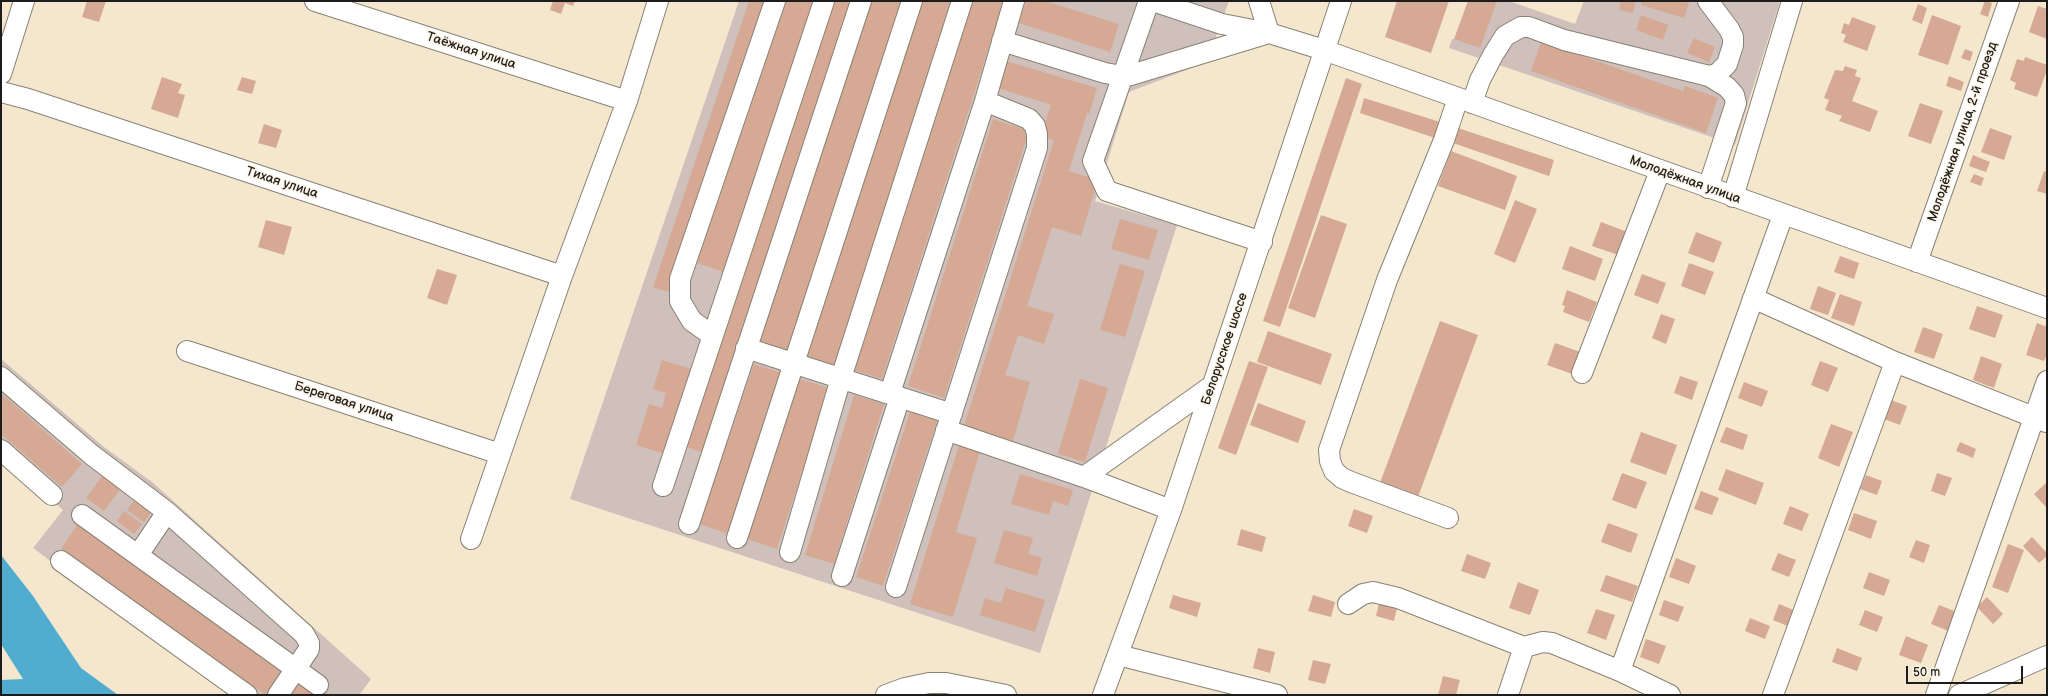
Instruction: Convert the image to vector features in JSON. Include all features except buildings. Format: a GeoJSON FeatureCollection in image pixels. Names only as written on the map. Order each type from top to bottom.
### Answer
{"type":"FeatureCollection","features":[{"type":"Feature","properties":{"kind":"street"},"geometry":{"type":"LineString","coordinates":[[1,74],[24,1]]}},
{"type":"Feature","properties":{"kind":"street","name":"Таёжная улица"},"geometry":{"type":"LineString","coordinates":[[315,1],[627,101]]}},
{"type":"Feature","properties":{"kind":"street"},"geometry":{"type":"LineString","coordinates":[[471,539],[562,276],[627,101],[658,1]]}},
{"type":"Feature","properties":{"kind":"street"},"geometry":{"type":"LineString","coordinates":[[713,336],[692,321],[680,301],[680,279],[775,1]]}},
{"type":"Feature","properties":{"kind":"street"},"geometry":{"type":"LineString","coordinates":[[663,486],[824,1]]}},
{"type":"Feature","properties":{"kind":"street"},"geometry":{"type":"LineString","coordinates":[[689,524],[861,1]]}},
{"type":"Feature","properties":{"kind":"street"},"geometry":{"type":"LineString","coordinates":[[737,538],[912,1]]}},
{"type":"Feature","properties":{"kind":"street"},"geometry":{"type":"LineString","coordinates":[[790,552],[841,378],[962,1]]}},
{"type":"Feature","properties":{"kind":"street"},"geometry":{"type":"LineString","coordinates":[[842,576],[1014,1]]}},
{"type":"Feature","properties":{"kind":"street"},"geometry":{"type":"LineString","coordinates":[[1149,1],[1093,161],[1108,191],[1262,242]]}},
{"type":"Feature","properties":{"kind":"street","name":"Молодёжная улица"},"geometry":{"type":"LineString","coordinates":[[1154,1],[1222,24],[1269,33],[1324,50],[1782,215],[2047,308]]}},
{"type":"Feature","properties":{"kind":"street"},"geometry":{"type":"LineString","coordinates":[[1002,40],[1106,73],[1122,76],[1131,75],[1269,33],[1259,1]]}},
{"type":"Feature","properties":{"kind":"street","name":"Белорусское шоссе"},"geometry":{"type":"LineString","coordinates":[[1103,695],[1171,510],[1262,242],[1341,1]]}},
{"type":"Feature","properties":{"kind":"street"},"geometry":{"type":"LineString","coordinates":[[1708,1],[1729,29],[1733,45],[1727,64],[1723,70],[1709,76]]}},
{"type":"Feature","properties":{"kind":"street"},"geometry":{"type":"LineString","coordinates":[[1733,197],[1792,1]]}},
{"type":"Feature","properties":{"kind":"street","name":"Молодёжная улица, 2-й проезд"},"geometry":{"type":"LineString","coordinates":[[1917,262],[2009,1]]}},
{"type":"Feature","properties":{"kind":"street"},"geometry":{"type":"LineString","coordinates":[[1448,518],[1351,482],[1334,471],[1330,461],[1329,450],[1387,280],[1444,140],[1465,101],[1480,80],[1505,36],[1520,27],[1529,27],[1564,40],[1709,76],[1727,88],[1734,95],[1736,103],[1708,188]]}},
{"type":"Feature","properties":{"kind":"street","name":"Тихая улица"},"geometry":{"type":"LineString","coordinates":[[1,92],[28,98],[562,276]]}},
{"type":"Feature","properties":{"kind":"street"},"geometry":{"type":"LineString","coordinates":[[896,587],[1037,148],[1037,134],[1035,126],[1028,118],[985,101]]}},
{"type":"Feature","properties":{"kind":"street"},"geometry":{"type":"LineString","coordinates":[[1582,373],[1660,171]]}},
{"type":"Feature","properties":{"kind":"street"},"geometry":{"type":"LineString","coordinates":[[1620,671],[1782,215]]}},
{"type":"Feature","properties":{"kind":"street"},"geometry":{"type":"LineString","coordinates":[[1753,298],[1895,362],[2041,420]]}},
{"type":"Feature","properties":{"kind":"street"},"geometry":{"type":"LineString","coordinates":[[746,348],[895,395],[949,422],[1084,477],[1171,510]]}},
{"type":"Feature","properties":{"kind":"street","name":"Береговая улица"},"geometry":{"type":"LineString","coordinates":[[187,351],[500,454]]}},
{"type":"Feature","properties":{"kind":"street"},"geometry":{"type":"LineString","coordinates":[[1773,695],[1895,362]]}},
{"type":"Feature","properties":{"kind":"street"},"geometry":{"type":"LineString","coordinates":[[1,377],[92,455],[167,512],[304,634],[309,643],[309,649],[278,695]]}},
{"type":"Feature","properties":{"kind":"street"},"geometry":{"type":"LineString","coordinates":[[1936,695],[2041,420],[2047,381]]}},
{"type":"Feature","properties":{"kind":"street"},"geometry":{"type":"LineString","coordinates":[[1084,477],[1213,385]]}},
{"type":"Feature","properties":{"kind":"street"},"geometry":{"type":"LineString","coordinates":[[1,450],[52,496]]}},
{"type":"Feature","properties":{"kind":"street"},"geometry":{"type":"LineString","coordinates":[[138,555],[167,512]]}},
{"type":"Feature","properties":{"kind":"street"},"geometry":{"type":"LineString","coordinates":[[82,515],[318,685]]}},
{"type":"Feature","properties":{"kind":"street"},"geometry":{"type":"LineString","coordinates":[[61,561],[247,695]]}},
{"type":"Feature","properties":{"kind":"street"},"geometry":{"type":"LineString","coordinates":[[1348,604],[1363,594],[1373,592],[1398,598],[1524,647],[1543,642],[1552,643],[1620,671],[1670,695]]}},
{"type":"Feature","properties":{"kind":"street"},"geometry":{"type":"LineString","coordinates":[[1508,695],[1524,647]]}},
{"type":"Feature","properties":{"kind":"street"},"geometry":{"type":"LineString","coordinates":[[1118,655],[1277,695]]}},
{"type":"Feature","properties":{"kind":"street"},"geometry":{"type":"LineString","coordinates":[[1959,695],[2047,656]]}},
{"type":"Feature","properties":{"kind":"street"},"geometry":{"type":"LineString","coordinates":[[886,695],[929,683],[946,683],[1006,695]]}},
{"type":"Feature","properties":{"kind":"shaded area"},"geometry":{"type":"Polygon","coordinates":[[[739,1],[1229,1],[1207,62],[1129,92],[1095,201],[1177,225],[1040,653],[570,499],[739,1]]]}},
{"type":"Feature","properties":{"kind":"shaded area"},"geometry":{"type":"Polygon","coordinates":[[[1468,1],[1509,1],[1575,24],[1584,1],[1780,1],[1735,145],[1449,48],[1452,39],[1455,39],[1468,1]]]}},
{"type":"Feature","properties":{"kind":"shaded area"},"geometry":{"type":"Polygon","coordinates":[[[1,359],[104,447],[152,482],[371,679],[359,695],[230,695],[33,548],[63,510],[1,455],[1,359]]]}},
{"type":"Feature","properties":{"kind":"water"},"geometry":{"type":"Polygon","coordinates":[[[1,555],[33,596],[81,668],[118,695],[1,695],[1,680],[23,679],[1,644],[1,555]]]}}]}
